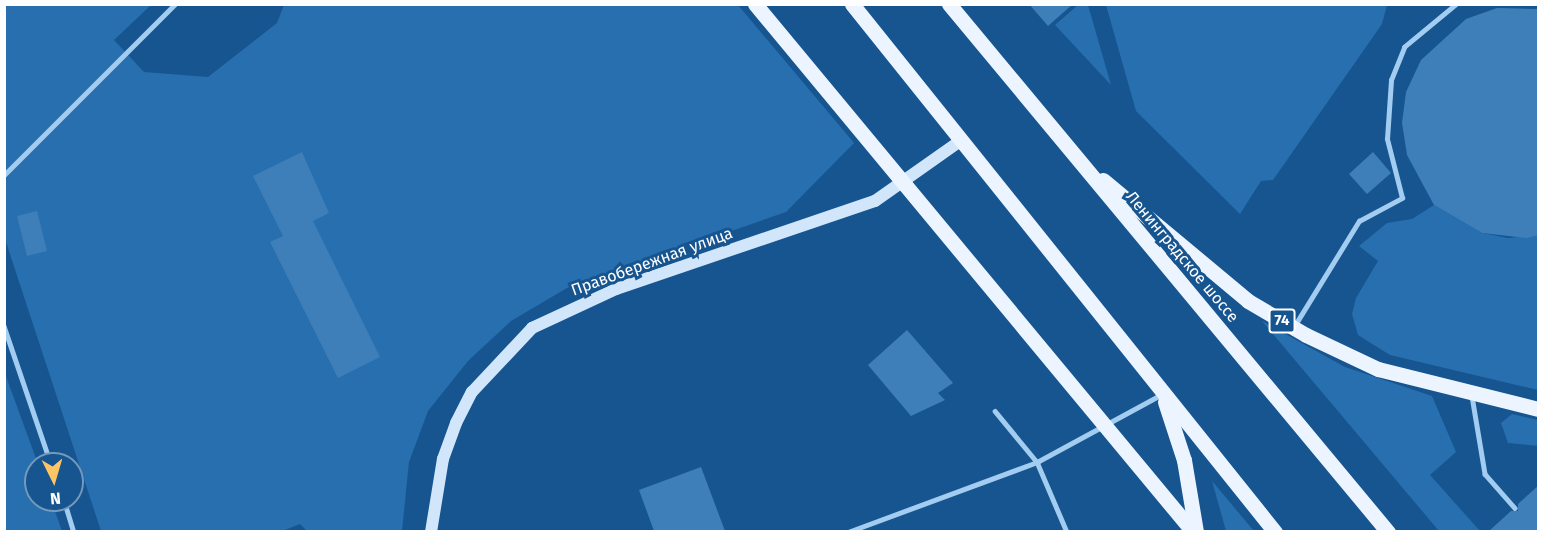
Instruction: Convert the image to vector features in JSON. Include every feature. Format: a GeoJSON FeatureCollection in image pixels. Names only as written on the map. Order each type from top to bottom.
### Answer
{"type":"FeatureCollection","features":[{"type":"Feature","properties":{"kind":"main road"},"geometry":{"type":"LineString","coordinates":[[755,4],[1192,530]]}},
{"type":"Feature","properties":{"kind":"main road"},"geometry":{"type":"LineString","coordinates":[[852,4],[1162,394],[1275,531]]}},
{"type":"Feature","properties":{"kind":"main road","name":"Ленинградское шоссе"},"geometry":{"type":"LineString","coordinates":[[949,4],[1388,531]]}},
{"type":"Feature","properties":{"kind":"main road","name":"74"},"geometry":{"type":"LineString","coordinates":[[1070,151],[1248,301],[1294,328],[1378,369],[1472,395],[1539,409]]}},
{"type":"Feature","properties":{"kind":"main road"},"geometry":{"type":"LineString","coordinates":[[1162,394],[1184,460],[1192,530]]}},
{"type":"Feature","properties":{"kind":"street","name":"Правобережная улица"},"geometry":{"type":"LineString","coordinates":[[431,531],[443,459],[456,423],[472,392],[532,328],[616,289],[876,201],[960,141]]}},
{"type":"Feature","properties":{"kind":"lane"},"geometry":{"type":"LineString","coordinates":[[4,175],[175,4]]}},
{"type":"Feature","properties":{"kind":"lane"},"geometry":{"type":"LineString","coordinates":[[1294,328],[1359,221],[1402,198],[1388,139],[1390,80],[1404,47],[1456,4]]}},
{"type":"Feature","properties":{"kind":"lane"},"geometry":{"type":"LineString","coordinates":[[4,326],[47,452]]}},
{"type":"Feature","properties":{"kind":"lane"},"geometry":{"type":"LineString","coordinates":[[848,531],[1037,462],[1162,394]]}},
{"type":"Feature","properties":{"kind":"lane"},"geometry":{"type":"LineString","coordinates":[[1472,395],[1485,474],[1515,508]]}},
{"type":"Feature","properties":{"kind":"lane"},"geometry":{"type":"LineString","coordinates":[[995,411],[1037,462],[1067,531]]}},
{"type":"Feature","properties":{"kind":"lane"},"geometry":{"type":"LineString","coordinates":[[68,512],[74,531]]}},
{"type":"Feature","properties":{"kind":"shaded area"},"geometry":{"type":"Polygon","coordinates":[[[1106,4],[1387,5],[1382,24],[1273,180],[1261,181],[1240,214],[1136,111],[1106,4]]]}},
{"type":"Feature","properties":{"kind":"shaded area"},"geometry":{"type":"Polygon","coordinates":[[[4,5],[151,5],[114,40],[144,72],[208,77],[277,23],[284,5],[738,5],[854,143],[786,212],[567,288],[511,321],[468,361],[428,411],[409,462],[402,531],[307,531],[300,524],[280,532],[101,531],[84,479],[84,452],[75,452],[5,239],[4,5]]]}},
{"type":"Feature","properties":{"kind":"shaded area"},"geometry":{"type":"Polygon","coordinates":[[[1078,5],[1088,5],[1111,85],[1055,25],[1078,5]]]}},
{"type":"Feature","properties":{"kind":"shaded area"},"geometry":{"type":"Polygon","coordinates":[[[1434,205],[1482,233],[1508,238],[1538,235],[1538,390],[1390,355],[1358,335],[1352,314],[1356,298],[1378,261],[1359,246],[1387,223],[1412,219],[1434,205]]]}},
{"type":"Feature","properties":{"kind":"shaded area"},"geometry":{"type":"Polygon","coordinates":[[[1262,321],[1345,367],[1432,396],[1456,452],[1430,475],[1480,531],[1439,531],[1262,321]]]}},
{"type":"Feature","properties":{"kind":"shaded area"},"geometry":{"type":"Polygon","coordinates":[[[4,371],[34,452],[24,452],[24,512],[55,512],[62,531],[5,531],[4,371]]]}},
{"type":"Feature","properties":{"kind":"shaded area"},"geometry":{"type":"Polygon","coordinates":[[[1512,414],[1538,420],[1538,446],[1508,443],[1501,423],[1512,414]]]}},
{"type":"Feature","properties":{"kind":"shaded area"},"geometry":{"type":"Polygon","coordinates":[[[1212,481],[1254,531],[1226,531],[1212,481]]]}},
{"type":"Feature","properties":{"kind":"building"},"geometry":{"type":"Polygon","coordinates":[[[1029,4],[1073,4],[1048,26],[1029,4]]]}},
{"type":"Feature","properties":{"kind":"building"},"geometry":{"type":"Polygon","coordinates":[[[1497,8],[1539,9],[1539,235],[1527,238],[1482,233],[1434,205],[1407,155],[1402,123],[1406,92],[1421,60],[1466,19],[1497,8]]]}},
{"type":"Feature","properties":{"kind":"building"},"geometry":{"type":"Polygon","coordinates":[[[302,152],[329,213],[313,221],[380,357],[338,378],[270,242],[283,236],[253,176],[302,152]]]}},
{"type":"Feature","properties":{"kind":"building"},"geometry":{"type":"Polygon","coordinates":[[[1373,152],[1391,173],[1367,194],[1349,174],[1373,152]]]}},
{"type":"Feature","properties":{"kind":"building"},"geometry":{"type":"Polygon","coordinates":[[[37,211],[47,251],[27,256],[17,216],[37,211]]]}},
{"type":"Feature","properties":{"kind":"building"},"geometry":{"type":"Polygon","coordinates":[[[907,330],[953,383],[938,393],[945,400],[911,416],[868,365],[907,330]]]}},
{"type":"Feature","properties":{"kind":"building"},"geometry":{"type":"Polygon","coordinates":[[[701,467],[725,531],[654,531],[639,490],[701,467]]]}},
{"type":"Feature","properties":{"kind":"building"},"geometry":{"type":"Polygon","coordinates":[[[1539,485],[1539,531],[1489,531],[1511,511],[1518,511],[1518,504],[1539,485]]]}}]}
